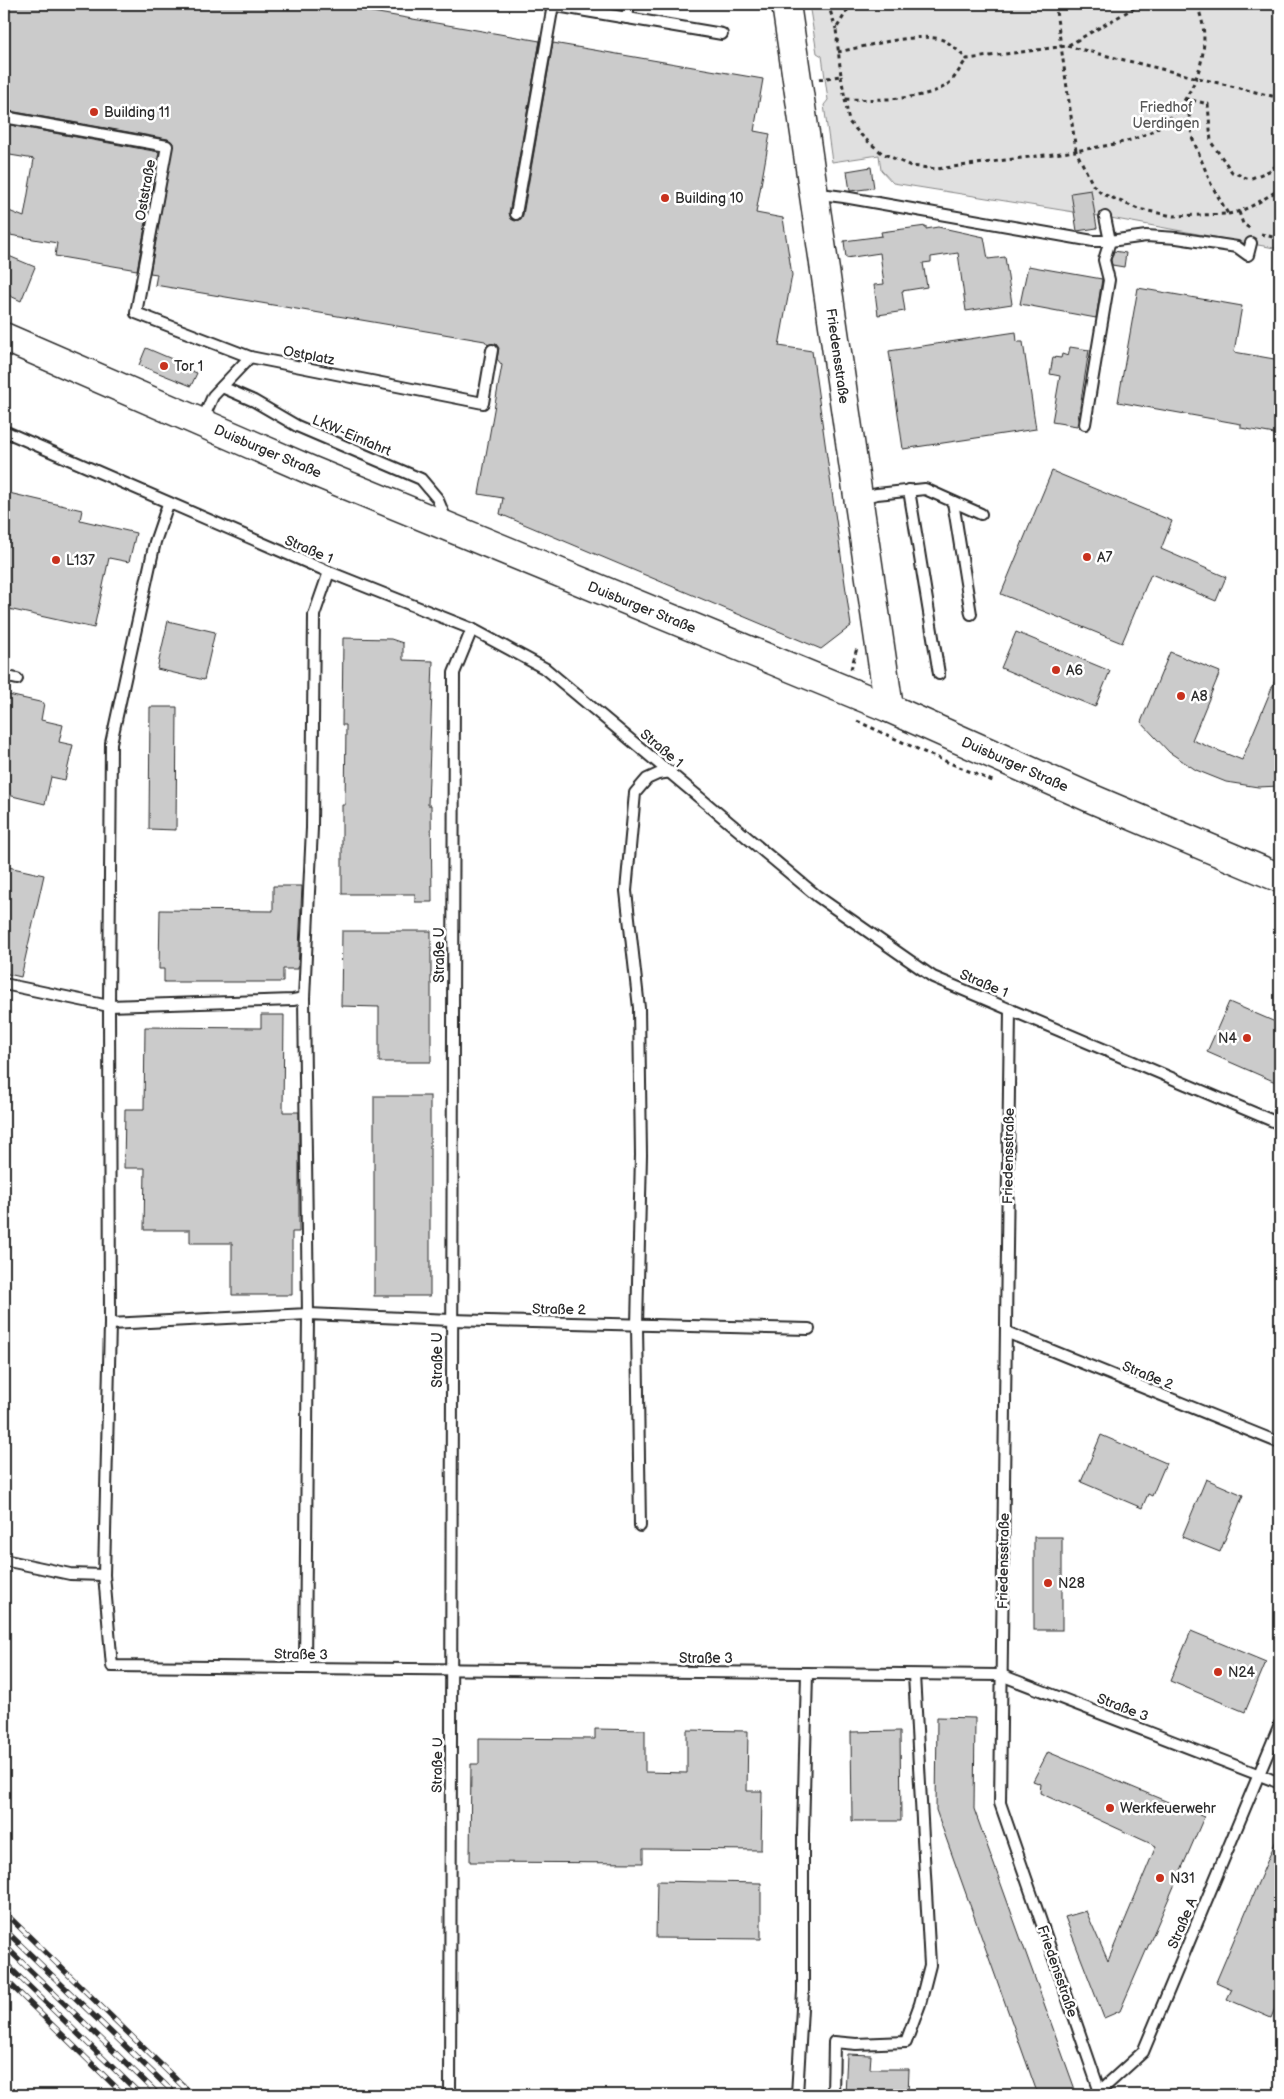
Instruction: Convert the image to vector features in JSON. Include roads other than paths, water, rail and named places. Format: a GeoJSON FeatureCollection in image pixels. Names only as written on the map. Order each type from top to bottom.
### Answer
{"type":"FeatureCollection","features":[{"type":"Feature","properties":{"kind":"main road","name":"Friedensstraße"},"geometry":{"type":"LineString","coordinates":[[786,4],[889,708]]}},
{"type":"Feature","properties":{"kind":"main road","name":"Duisburger Straße"},"geometry":{"type":"LineString","coordinates":[[4,337],[449,527],[889,708],[1095,800],[1280,878]]}},
{"type":"Feature","properties":{"kind":"lane"},"geometry":{"type":"LineString","coordinates":[[516,214],[549,4],[722,34]]}},
{"type":"Feature","properties":{"kind":"lane"},"geometry":{"type":"LineString","coordinates":[[627,18],[629,4]]}},
{"type":"Feature","properties":{"kind":"lane","name":"Oststraße"},"geometry":{"type":"LineString","coordinates":[[4,117],[167,146],[136,313]]}},
{"type":"Feature","properties":{"kind":"lane"},"geometry":{"type":"LineString","coordinates":[[814,196],[844,197],[1093,241],[1110,241],[1146,236],[1176,238],[1237,247],[1248,255],[1251,243]]}},
{"type":"Feature","properties":{"kind":"lane"},"geometry":{"type":"LineString","coordinates":[[1085,424],[1109,280],[1104,260],[1110,241],[1105,217]]}},
{"type":"Feature","properties":{"kind":"lane","name":"Ostplatz"},"geometry":{"type":"LineString","coordinates":[[136,313],[250,357],[483,403],[492,350]]}},
{"type":"Feature","properties":{"kind":"lane"},"geometry":{"type":"LineString","coordinates":[[201,422],[213,396],[250,357]]}},
{"type":"Feature","properties":{"kind":"lane","name":"LKW-Einfahrt"},"geometry":{"type":"LineString","coordinates":[[222,387],[297,426],[421,479],[437,498],[449,527]]}},
{"type":"Feature","properties":{"kind":"lane","name":"Straße 1"},"geometry":{"type":"LineString","coordinates":[[4,431],[168,504],[329,572],[472,629],[546,669],[817,896],[933,977],[1280,1124]]}},
{"type":"Feature","properties":{"kind":"lane"},"geometry":{"type":"LineString","coordinates":[[858,498],[925,489],[980,514]]}},
{"type":"Feature","properties":{"kind":"lane"},"geometry":{"type":"LineString","coordinates":[[909,490],[938,674]]}},
{"type":"Feature","properties":{"kind":"lane"},"geometry":{"type":"LineString","coordinates":[[953,502],[970,614]]}},
{"type":"Feature","properties":{"kind":"lane"},"geometry":{"type":"LineString","coordinates":[[4,1560],[70,1574],[104,1575],[110,1324],[109,1006],[111,744],[155,542],[168,504]]}},
{"type":"Feature","properties":{"kind":"lane"},"geometry":{"type":"LineString","coordinates":[[305,1668],[308,1314],[304,998],[312,828],[314,615],[329,572]]}},
{"type":"Feature","properties":{"kind":"lane","name":"Straße U"},"geometry":{"type":"LineString","coordinates":[[450,2095],[454,673],[472,629]]}},
{"type":"Feature","properties":{"kind":"lane"},"geometry":{"type":"LineString","coordinates":[[4,676],[16,679]]}},
{"type":"Feature","properties":{"kind":"lane"},"geometry":{"type":"LineString","coordinates":[[640,1526],[637,1325],[641,1154],[639,1017],[626,891],[635,793],[647,779],[658,774],[671,772]]}},
{"type":"Feature","properties":{"kind":"lane"},"geometry":{"type":"LineString","coordinates":[[4,984],[109,1006],[293,1000],[304,998]]}},
{"type":"Feature","properties":{"kind":"lane","name":"Friedensstraße"},"geometry":{"type":"LineString","coordinates":[[1010,1009],[1000,1803],[1100,2093]]}},
{"type":"Feature","properties":{"kind":"lane","name":"Straße 2"},"geometry":{"type":"LineString","coordinates":[[110,1324],[308,1314],[451,1320],[809,1329]]}},
{"type":"Feature","properties":{"kind":"lane","name":"Straße 2"},"geometry":{"type":"LineString","coordinates":[[1006,1332],[1280,1444]]}},
{"type":"Feature","properties":{"kind":"lane","name":"Straße 3"},"geometry":{"type":"LineString","coordinates":[[104,1575],[112,1666],[1001,1675],[1280,1783]]}},
{"type":"Feature","properties":{"kind":"lane"},"geometry":{"type":"LineString","coordinates":[[797,2095],[803,1991],[807,1673]]}},
{"type":"Feature","properties":{"kind":"lane"},"geometry":{"type":"LineString","coordinates":[[833,2095],[834,2042],[856,2044],[906,2042],[920,2004],[930,1965],[914,1675]]}},
{"type":"Feature","properties":{"kind":"lane","name":"Straße A"},"geometry":{"type":"LineString","coordinates":[[1100,2093],[1143,2052],[1280,1724]]}},
{"type":"Feature","properties":{"kind":"railway"},"geometry":{"type":"LineString","coordinates":[[4,1912],[192,2095]]}},
{"type":"Feature","properties":{"kind":"railway"},"geometry":{"type":"LineString","coordinates":[[4,1929],[176,2095]]}},
{"type":"Feature","properties":{"kind":"railway"},"geometry":{"type":"LineString","coordinates":[[4,1945],[159,2095]]}},
{"type":"Feature","properties":{"kind":"railway"},"geometry":{"type":"LineString","coordinates":[[4,1962],[141,2095]]}},
{"type":"Feature","properties":{"kind":"railway"},"geometry":{"type":"LineString","coordinates":[[4,1978],[124,2095]]}},
{"type":"Feature","properties":{"kind":"place","name":"Building 11"},"geometry":{"type":"Point","coordinates":[94,112]}},
{"type":"Feature","properties":{"kind":"place","name":"Building 10"},"geometry":{"type":"Point","coordinates":[665,198]}},
{"type":"Feature","properties":{"kind":"place","name":"Tor 1"},"geometry":{"type":"Point","coordinates":[164,366]}},
{"type":"Feature","properties":{"kind":"place","name":"A7"},"geometry":{"type":"Point","coordinates":[1087,557]}},
{"type":"Feature","properties":{"kind":"place","name":"L137"},"geometry":{"type":"Point","coordinates":[56,560]}},
{"type":"Feature","properties":{"kind":"place","name":"A6"},"geometry":{"type":"Point","coordinates":[1056,670]}},
{"type":"Feature","properties":{"kind":"place","name":"A8"},"geometry":{"type":"Point","coordinates":[1181,696]}},
{"type":"Feature","properties":{"kind":"place","name":"N4"},"geometry":{"type":"Point","coordinates":[1247,1038]}},
{"type":"Feature","properties":{"kind":"place","name":"N28"},"geometry":{"type":"Point","coordinates":[1048,1583]}},
{"type":"Feature","properties":{"kind":"place","name":"N24"},"geometry":{"type":"Point","coordinates":[1218,1672]}},
{"type":"Feature","properties":{"kind":"place","name":"Werkfeuerwehr"},"geometry":{"type":"Point","coordinates":[1110,1808]}},
{"type":"Feature","properties":{"kind":"place","name":"N31"},"geometry":{"type":"Point","coordinates":[1160,1878]}},
{"type":"Feature","properties":{"kind":"park label","name":"Friedhof Uerdingen"},"geometry":{"type":"Point","coordinates":[1166,116]}}]}
